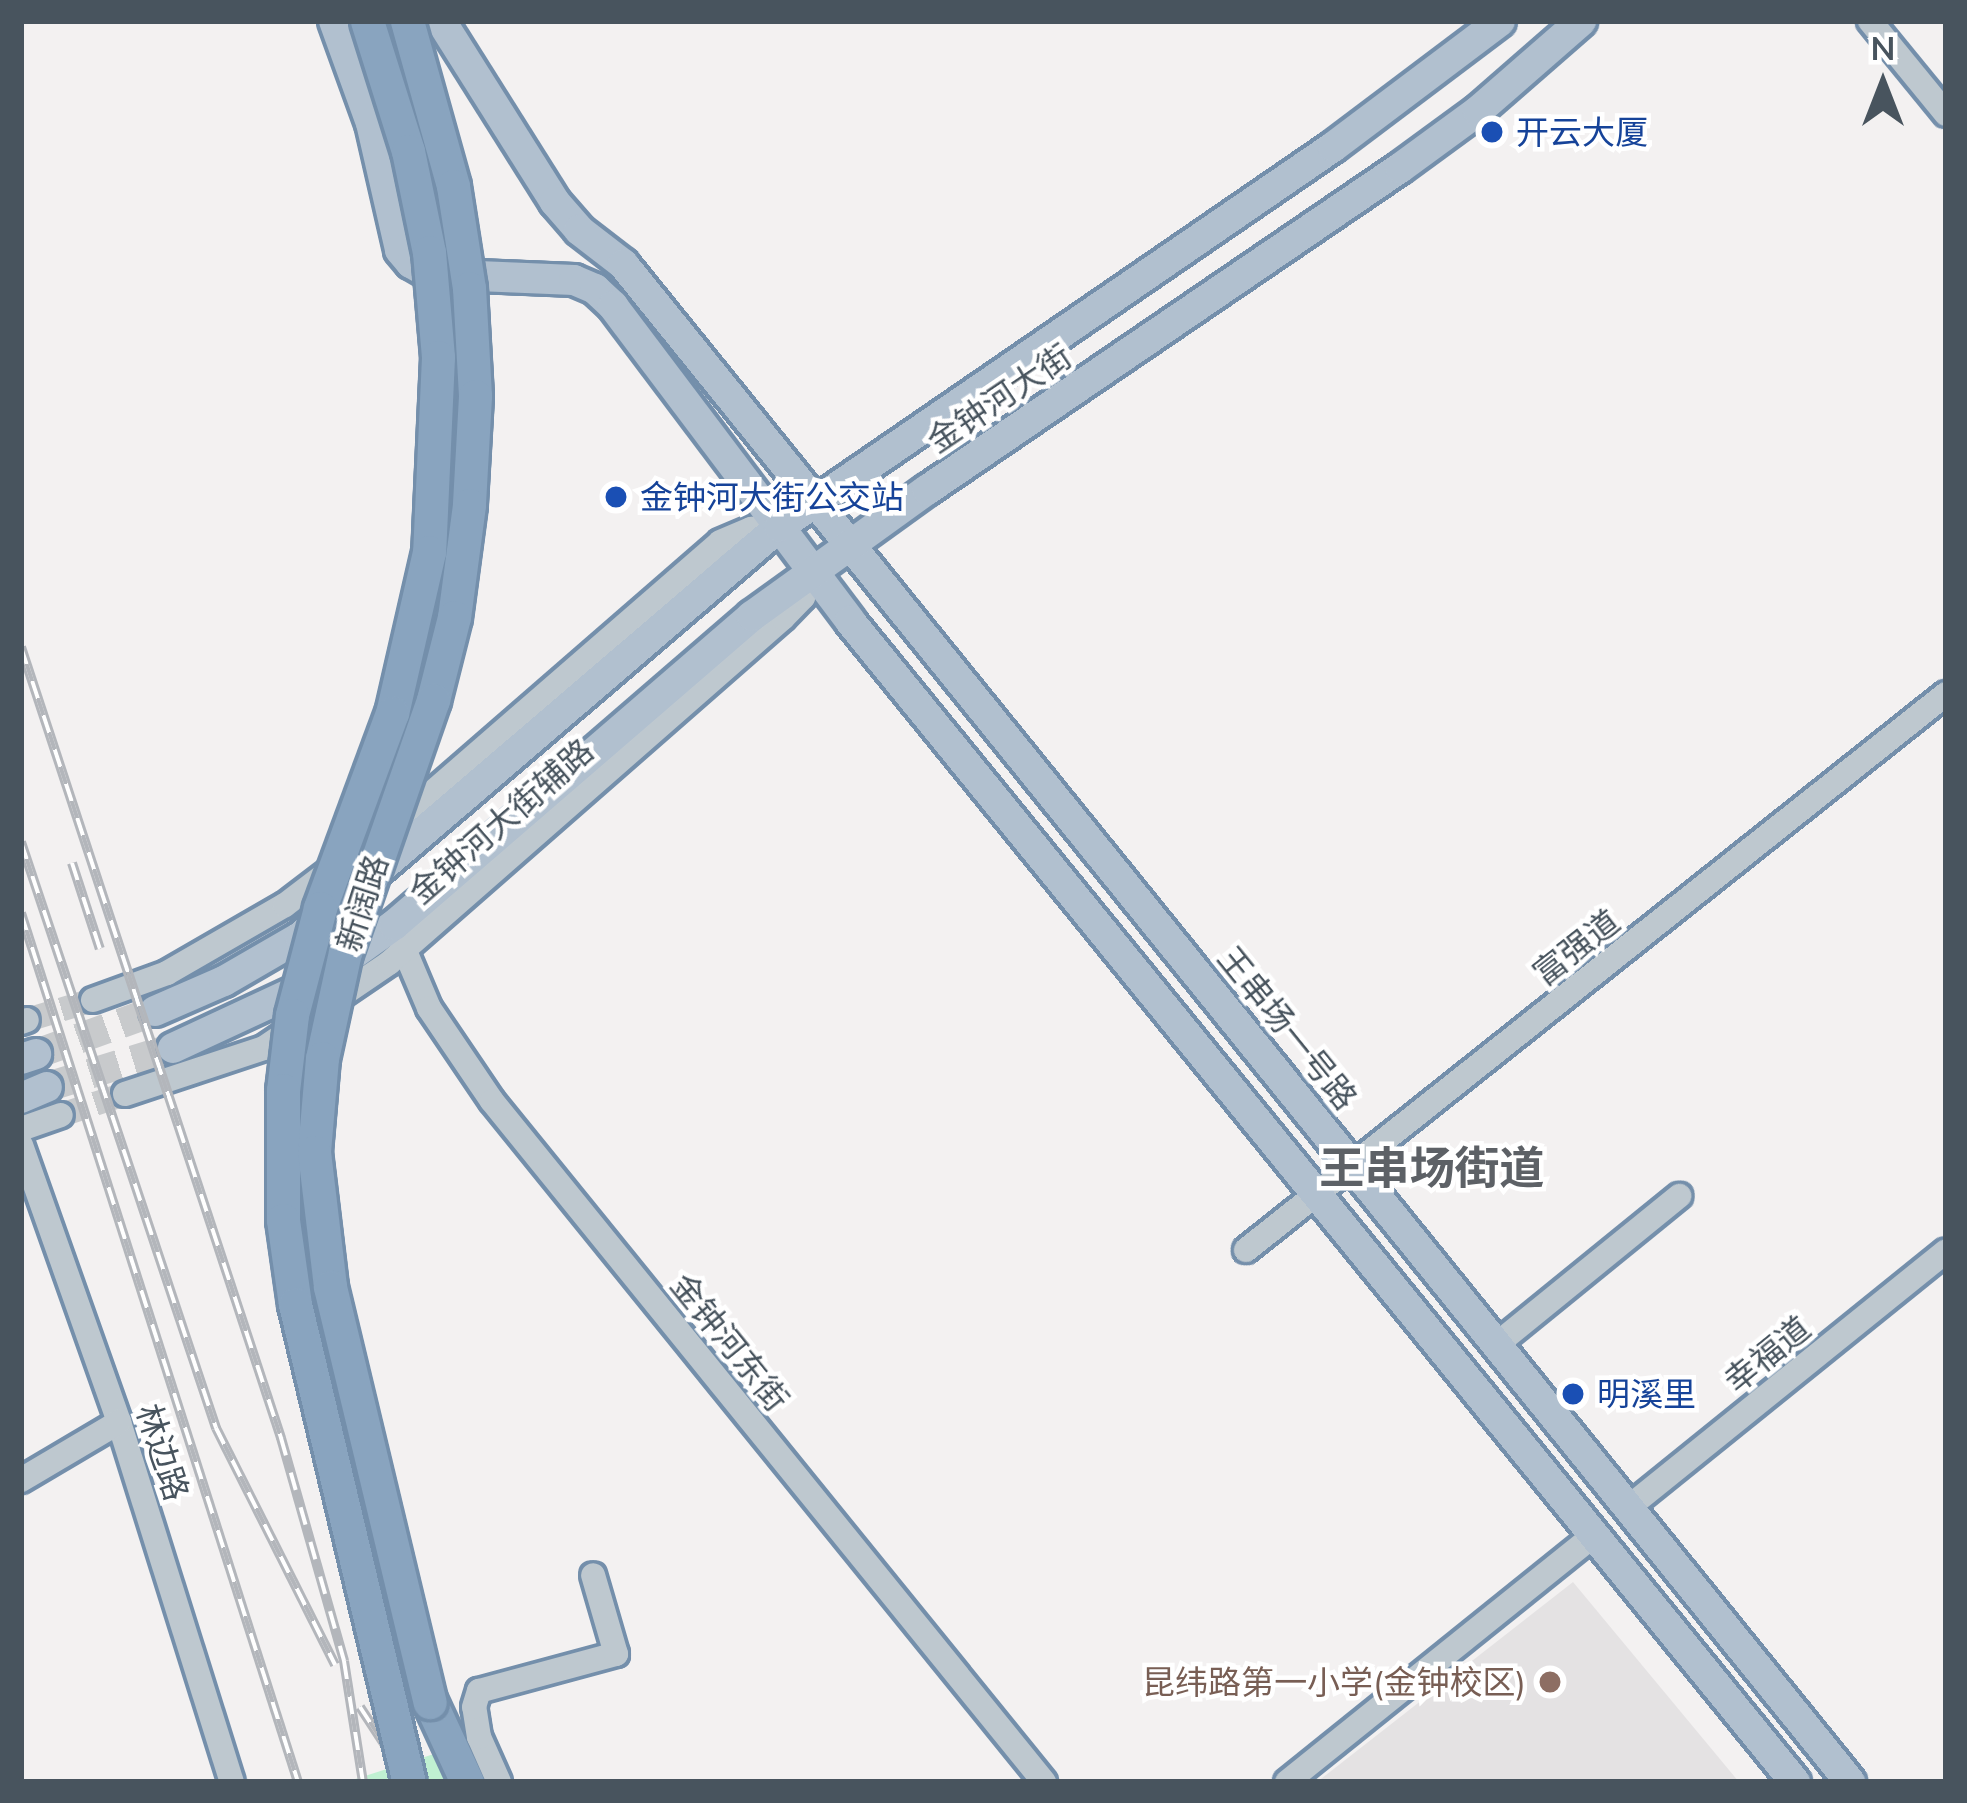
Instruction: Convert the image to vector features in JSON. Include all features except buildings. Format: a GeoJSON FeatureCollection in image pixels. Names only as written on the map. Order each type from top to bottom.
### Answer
{"type":"FeatureCollection","features":[{"type":"Feature","properties":{"kind":"highway","name":"新阔路"},"geometry":{"type":"LineString","coordinates":[[367,21],[408,151],[429,253],[438,357],[429,552],[407,658],[320,908],[292,1016],[283,1108],[283,1220],[295,1304],[410,1782]]}},
{"type":"Feature","properties":{"kind":"highway","name":"新阔路"},"geometry":{"type":"LineString","coordinates":[[406,21],[449,170],[469,289],[476,396],[469,505],[454,617],[433,700],[345,952],[322,1058],[314,1153],[330,1287],[430,1702],[466,1782]]}},
{"type":"Feature","properties":{"kind":"main road"},"geometry":{"type":"LineString","coordinates":[[334,21],[371,123],[400,250],[430,274],[554,277],[595,289],[812,572],[1795,1782]]}},
{"type":"Feature","properties":{"kind":"main road","name":"王串场一号路"},"geometry":{"type":"LineString","coordinates":[[441,21],[555,202],[579,230],[623,264],[1850,1782]]}},
{"type":"Feature","properties":{"kind":"main road","name":"金钟河大街"},"geometry":{"type":"LineString","coordinates":[[155,1011],[224,981],[300,937],[416,844],[779,527],[1333,147],[1500,21]]}},
{"type":"Feature","properties":{"kind":"main road","name":"金钟河大街"},"geometry":{"type":"LineString","coordinates":[[173,1048],[400,938],[752,616],[849,544],[1400,168],[1478,111],[1581,21]]}},
{"type":"Feature","properties":{"kind":"main road"},"geometry":{"type":"LineString","coordinates":[[719,576],[752,579],[759,597],[752,616]]}},
{"type":"Feature","properties":{"kind":"street"},"geometry":{"type":"LineString","coordinates":[[1870,21],[1946,114]]}},
{"type":"Feature","properties":{"kind":"street","name":"金钟河大街辅路"},"geometry":{"type":"LineString","coordinates":[[93,1000],[167,973],[285,905],[427,797],[720,542],[751,529],[779,527]]}},
{"type":"Feature","properties":{"kind":"street","name":"金钟河大街辅路"},"geometry":{"type":"LineString","coordinates":[[125,1094],[264,1048],[783,618],[803,597],[812,572]]}},
{"type":"Feature","properties":{"kind":"street","name":"富强道"},"geometry":{"type":"LineString","coordinates":[[1246,1250],[1946,694]]}},
{"type":"Feature","properties":{"kind":"street","name":"金钟河东街"},"geometry":{"type":"LineString","coordinates":[[400,938],[429,1007],[492,1101],[1043,1782]]}},
{"type":"Feature","properties":{"kind":"street"},"geometry":{"type":"LineString","coordinates":[[21,1129],[43,1100]]}},
{"type":"Feature","properties":{"kind":"street","name":"林边路"},"geometry":{"type":"LineString","coordinates":[[21,1145],[118,1422],[232,1782]]}},
{"type":"Feature","properties":{"kind":"street"},"geometry":{"type":"LineString","coordinates":[[1497,1345],[1679,1196]]}},
{"type":"Feature","properties":{"kind":"street","name":"幸福道"},"geometry":{"type":"LineString","coordinates":[[1629,1508],[1946,1251]]}},
{"type":"Feature","properties":{"kind":"street"},"geometry":{"type":"LineString","coordinates":[[21,1480],[118,1422]]}},
{"type":"Feature","properties":{"kind":"street"},"geometry":{"type":"LineString","coordinates":[[1287,1782],[1596,1534]]}},
{"type":"Feature","properties":{"kind":"street"},"geometry":{"type":"LineString","coordinates":[[499,1782],[479,1737],[474,1707],[479,1691],[616,1654],[593,1576]]}},
{"type":"Feature","properties":{"kind":"shaded area","name":"昆纬路第一小学(金钟校区)"},"geometry":{"type":"Polygon","coordinates":[[[1573,1582],[1739,1782],[1317,1782],[1573,1582]]]}},
{"type":"Feature","properties":{"kind":"green space"},"geometry":{"type":"Polygon","coordinates":[[[434,1754],[458,1782],[346,1782],[434,1754]]]}},
{"type":"Feature","properties":{"kind":"tunnel"},"geometry":{"type":"LineString","coordinates":[[27,1020],[93,1000]]}},
{"type":"Feature","properties":{"kind":"tunnel"},"geometry":{"type":"LineString","coordinates":[[36,1054],[155,1011]]}},
{"type":"Feature","properties":{"kind":"tunnel"},"geometry":{"type":"LineString","coordinates":[[47,1087],[173,1048]]}},
{"type":"Feature","properties":{"kind":"tunnel"},"geometry":{"type":"LineString","coordinates":[[61,1115],[125,1094]]}},
{"type":"Feature","properties":{"kind":"railway"},"geometry":{"type":"LineString","coordinates":[[21,647],[281,1438],[344,1661],[363,1782]]}},
{"type":"Feature","properties":{"kind":"railway"},"geometry":{"type":"LineString","coordinates":[[21,842],[216,1428],[335,1665]]}},
{"type":"Feature","properties":{"kind":"railway"},"geometry":{"type":"LineString","coordinates":[[72,863],[100,949]]}},
{"type":"Feature","properties":{"kind":"railway"},"geometry":{"type":"LineString","coordinates":[[21,913],[298,1782]]}},
{"type":"Feature","properties":{"kind":"railway"},"geometry":{"type":"LineString","coordinates":[[360,1707],[409,1782]]}},
{"type":"Feature","properties":{"kind":"place","name":"开云大厦"},"geometry":{"type":"Point","coordinates":[1492,132]}},
{"type":"Feature","properties":{"kind":"place","name":"金钟河大街公交站"},"geometry":{"type":"Point","coordinates":[616,497]}},
{"type":"Feature","properties":{"kind":"place","name":"明溪里"},"geometry":{"type":"Point","coordinates":[1573,1394]}},
{"type":"Feature","properties":{"kind":"place","name":"昆纬路第一小学(金钟校区)"},"geometry":{"type":"Point","coordinates":[1550,1682]}},
{"type":"Feature","properties":{"kind":"district","name":"王串场街道"},"geometry":{"type":"Point","coordinates":[1432,1168]}}]}
